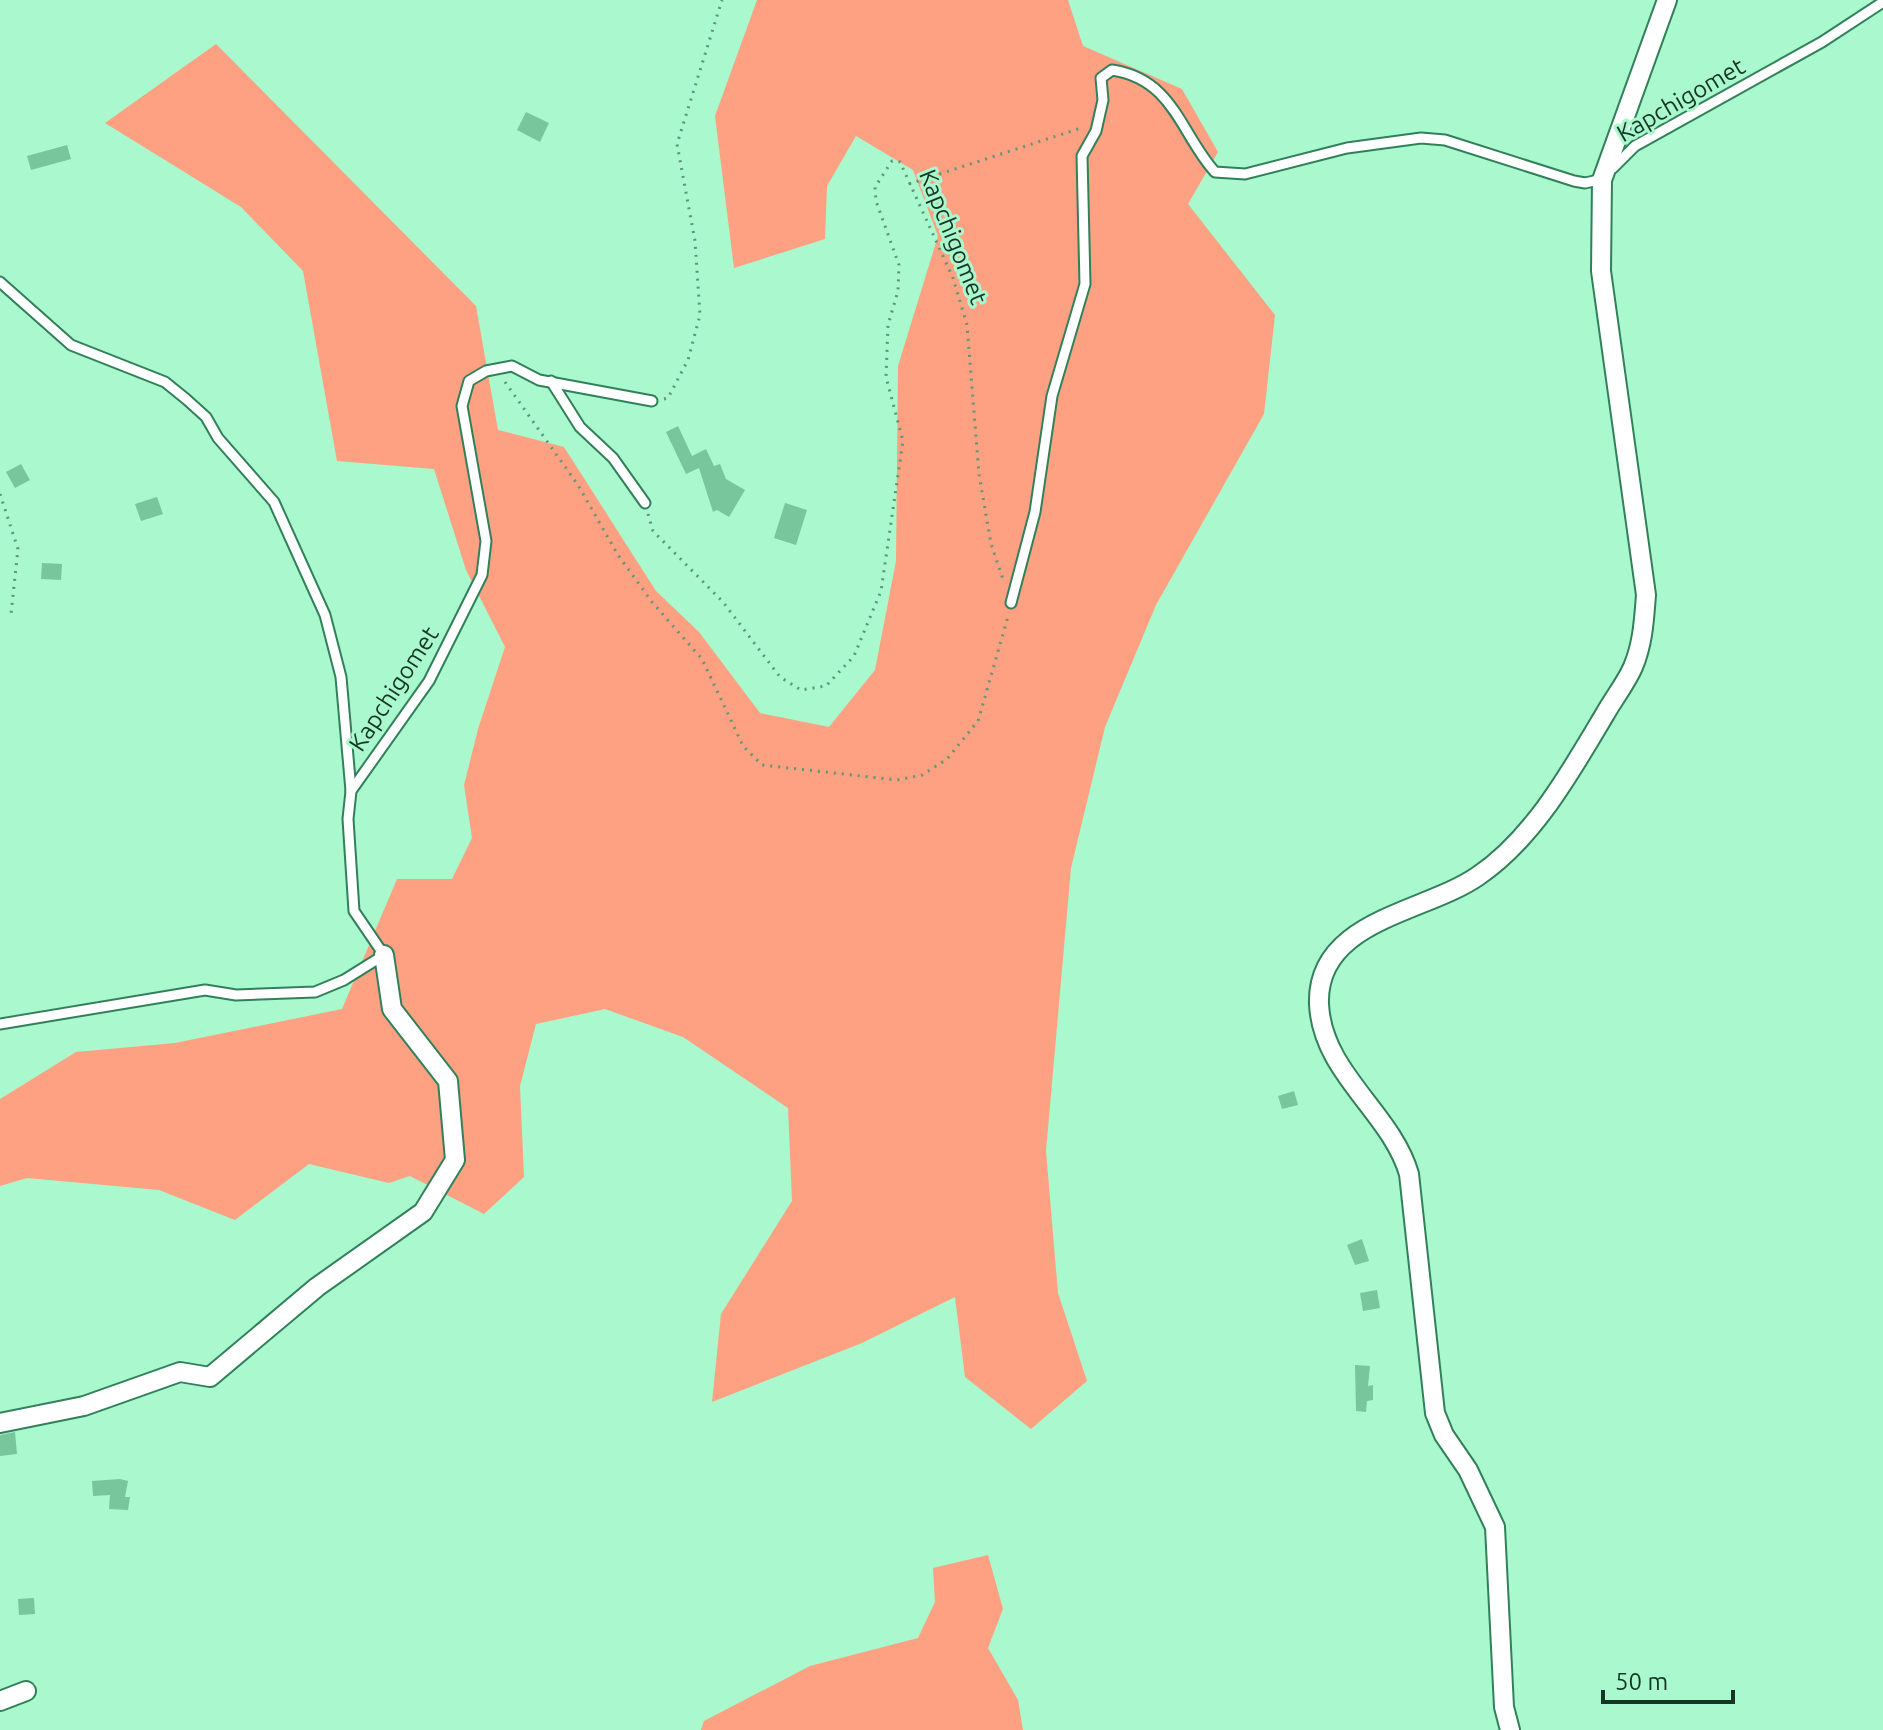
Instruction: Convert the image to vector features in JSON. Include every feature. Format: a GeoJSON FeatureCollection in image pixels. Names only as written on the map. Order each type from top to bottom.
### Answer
{"type":"FeatureCollection","features":[{"type":"Feature","properties":{"kind":"street"},"geometry":{"type":"LineString","coordinates":[[1510,1730],[1504,1707],[1495,1527],[1468,1470],[1444,1435],[1435,1413],[1409,1174],[1402,1151],[1350,1084],[1326,1037],[1319,1005],[1320,981],[1328,960],[1372,924],[1478,877],[1512,848],[1543,809],[1633,668],[1643,634],[1646,595],[1601,271],[1602,180],[1667,0]]}},
{"type":"Feature","properties":{"kind":"street"},"geometry":{"type":"LineString","coordinates":[[0,1423],[84,1406],[180,1372],[210,1377],[317,1287],[423,1212],[455,1160],[448,1081],[392,1009],[384,955]]}},
{"type":"Feature","properties":{"kind":"street"},"geometry":{"type":"LineString","coordinates":[[0,1701],[26,1691]]}},
{"type":"Feature","properties":{"kind":"lane","name":"Kapchigomet"},"geometry":{"type":"LineString","coordinates":[[1602,180],[1635,146],[1822,42],[1883,2]]}},
{"type":"Feature","properties":{"kind":"lane"},"geometry":{"type":"LineString","coordinates":[[1011,603],[1035,512],[1052,396],[1085,284],[1082,156],[1098,122],[1103,100],[1101,78],[1112,70],[1130,72],[1170,104],[1215,172],[1245,174],[1347,148],[1421,138],[1445,140],[1574,181],[1602,180]]}},
{"type":"Feature","properties":{"kind":"lane"},"geometry":{"type":"LineString","coordinates":[[0,282],[71,345],[165,382],[206,417],[218,438],[274,502],[309,577],[329,631],[341,677],[351,791],[348,819],[354,911],[384,955],[344,980],[315,992],[236,995],[205,990],[0,1024]]}},
{"type":"Feature","properties":{"kind":"lane"},"geometry":{"type":"LineString","coordinates":[[496,369],[520,367],[539,380],[652,401]]}},
{"type":"Feature","properties":{"kind":"lane","name":"Kapchigomet"},"geometry":{"type":"LineString","coordinates":[[351,791],[429,681],[482,575],[486,541],[462,406],[469,381],[496,369]]}},
{"type":"Feature","properties":{"kind":"lane"},"geometry":{"type":"LineString","coordinates":[[551,381],[580,427],[613,458],[645,503]]}},
{"type":"Feature","properties":{"kind":"path"},"geometry":{"type":"LineString","coordinates":[[652,401],[668,398],[688,360],[700,315],[695,241],[677,144],[722,0]]}},
{"type":"Feature","properties":{"kind":"path"},"geometry":{"type":"LineString","coordinates":[[909,184],[1098,122]]}},
{"type":"Feature","properties":{"kind":"path","name":"Kapchigomet"},"geometry":{"type":"LineString","coordinates":[[645,503],[653,531],[723,602],[780,677],[801,690],[826,686],[854,656],[881,591],[903,441],[886,377],[888,325],[898,291],[899,265],[876,201],[875,187],[892,161],[900,162],[953,278],[967,325],[979,474],[991,544],[1011,603]]}},
{"type":"Feature","properties":{"kind":"path"},"geometry":{"type":"LineString","coordinates":[[496,369],[578,485],[618,555],[652,602],[702,659],[743,746],[762,765],[897,780],[922,775],[947,759],[978,721],[1011,603]]}},
{"type":"Feature","properties":{"kind":"path"},"geometry":{"type":"LineString","coordinates":[[0,494],[18,549],[11,614]]}},
{"type":"Feature","properties":{"kind":"shaded area"},"geometry":{"type":"Polygon","coordinates":[[[757,0],[1068,0],[1083,46],[1182,89],[1218,152],[1188,204],[1275,315],[1264,414],[1156,605],[1105,727],[1071,868],[1046,1151],[1058,1293],[1087,1381],[1031,1429],[965,1377],[955,1297],[862,1343],[712,1402],[721,1314],[792,1201],[788,1108],[683,1037],[605,1009],[536,1024],[520,1086],[524,1177],[484,1214],[410,1176],[389,1183],[309,1164],[235,1220],[159,1190],[27,1178],[0,1186],[0,1099],[76,1052],[175,1043],[342,1009],[397,879],[452,879],[472,838],[464,785],[478,729],[505,647],[466,570],[434,469],[337,461],[303,271],[241,207],[105,123],[216,44],[476,306],[498,430],[564,447],[656,591],[699,632],[760,713],[829,727],[875,670],[896,561],[898,366],[938,236],[913,170],[856,136],[827,186],[825,239],[734,268],[715,116],[757,0]]]}},
{"type":"Feature","properties":{"kind":"shaded area"},"geometry":{"type":"Polygon","coordinates":[[[988,1555],[1003,1609],[988,1648],[1018,1700],[1023,1730],[701,1730],[704,1721],[810,1666],[918,1638],[935,1602],[933,1568],[988,1555]]]}},
{"type":"Feature","properties":{"kind":"building"},"geometry":{"type":"Polygon","coordinates":[[[526,112],[549,123],[540,142],[517,130],[526,112]]]}},
{"type":"Feature","properties":{"kind":"building"},"geometry":{"type":"Polygon","coordinates":[[[67,145],[71,159],[31,170],[27,156],[67,145]]]}},
{"type":"Feature","properties":{"kind":"building"},"geometry":{"type":"Polygon","coordinates":[[[678,426],[692,456],[706,449],[714,466],[720,464],[726,479],[745,490],[729,517],[717,510],[713,512],[699,468],[686,474],[666,432],[678,426]]]}},
{"type":"Feature","properties":{"kind":"building"},"geometry":{"type":"Polygon","coordinates":[[[21,464],[30,480],[15,488],[6,472],[21,464]]]}},
{"type":"Feature","properties":{"kind":"building"},"geometry":{"type":"Polygon","coordinates":[[[157,497],[163,514],[141,521],[135,504],[157,497]]]}},
{"type":"Feature","properties":{"kind":"building"},"geometry":{"type":"Polygon","coordinates":[[[785,503],[807,510],[796,545],[774,538],[785,503]]]}},
{"type":"Feature","properties":{"kind":"building"},"geometry":{"type":"Polygon","coordinates":[[[42,563],[62,564],[61,580],[41,579],[42,563]]]}},
{"type":"Feature","properties":{"kind":"building"},"geometry":{"type":"Polygon","coordinates":[[[1294,1091],[1298,1105],[1282,1109],[1278,1096],[1294,1091]]]}},
{"type":"Feature","properties":{"kind":"building"},"geometry":{"type":"Polygon","coordinates":[[[1362,1239],[1369,1261],[1355,1265],[1347,1245],[1362,1239]]]}},
{"type":"Feature","properties":{"kind":"building"},"geometry":{"type":"Polygon","coordinates":[[[1377,1290],[1380,1308],[1363,1311],[1360,1293],[1377,1290]]]}},
{"type":"Feature","properties":{"kind":"building"},"geometry":{"type":"Polygon","coordinates":[[[1355,1365],[1370,1366],[1368,1386],[1373,1385],[1373,1400],[1367,1401],[1366,1412],[1356,1411],[1355,1365]]]}},
{"type":"Feature","properties":{"kind":"building"},"geometry":{"type":"Polygon","coordinates":[[[15,1432],[17,1454],[0,1456],[0,1435],[15,1432]]]}},
{"type":"Feature","properties":{"kind":"building"},"geometry":{"type":"Polygon","coordinates":[[[92,1481],[128,1481],[125,1497],[130,1497],[128,1510],[109,1509],[110,1495],[93,1496],[92,1481]]]}},
{"type":"Feature","properties":{"kind":"building"},"geometry":{"type":"Polygon","coordinates":[[[34,1598],[35,1614],[19,1615],[18,1599],[34,1598]]]}}]}
